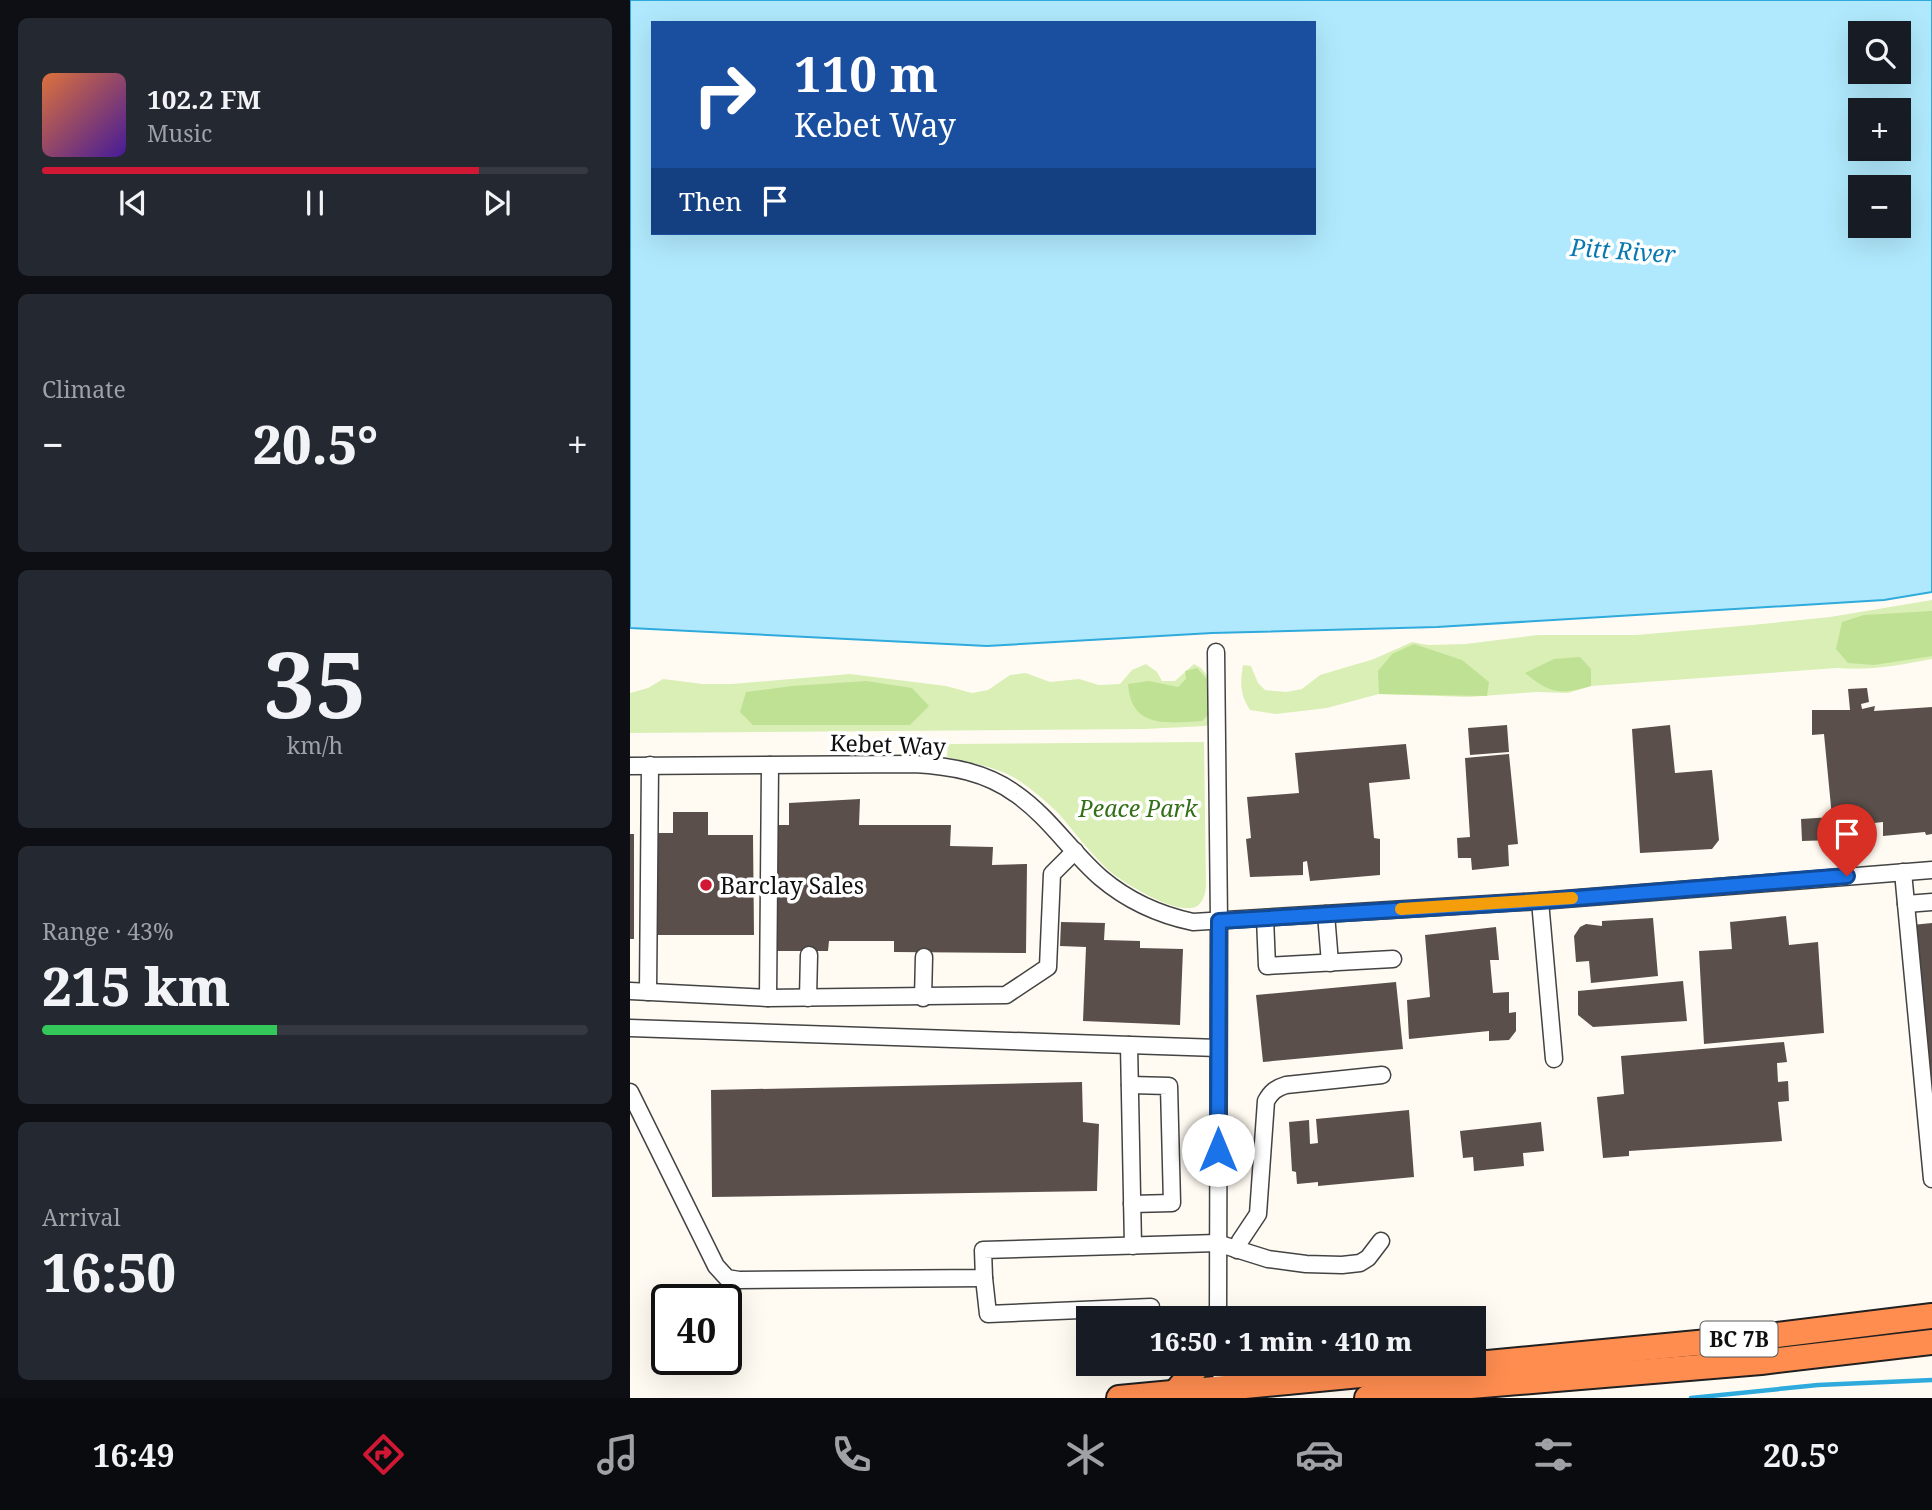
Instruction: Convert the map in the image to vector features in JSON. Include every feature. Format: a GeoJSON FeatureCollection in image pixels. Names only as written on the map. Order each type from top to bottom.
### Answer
{"type":"FeatureCollection","features":[{"type":"Feature","properties":{"kind":"highway","name":"BC 7B"},"geometry":{"type":"LineString","coordinates":[[1119,1398],[1175,1393],[1220,1393],[1286,1382],[1746,1338],[1932,1316]]}},
{"type":"Feature","properties":{"kind":"highway","name":"BC 7B"},"geometry":{"type":"LineString","coordinates":[[1367,1398],[1459,1387],[1761,1362],[1932,1342]]}},
{"type":"Feature","properties":{"kind":"highway"},"geometry":{"type":"LineString","coordinates":[[1175,1393],[1189,1376]]}},
{"type":"Feature","properties":{"kind":"highway"},"geometry":{"type":"LineString","coordinates":[[1276,1376],[1286,1382]]}},
{"type":"Feature","properties":{"kind":"street"},"geometry":{"type":"LineString","coordinates":[[1216,652],[1219,921],[1218,1306]]}},
{"type":"Feature","properties":{"kind":"street"},"geometry":{"type":"LineString","coordinates":[[648,992],[650,765]]}},
{"type":"Feature","properties":{"kind":"street"},"geometry":{"type":"LineString","coordinates":[[768,998],[770,765]]}},
{"type":"Feature","properties":{"kind":"street","name":"Kebet Way"},"geometry":{"type":"LineString","coordinates":[[630,766],[945,765],[975,773],[998,783],[1027,802],[1101,878],[1144,905],[1170,917],[1193,922],[1540,901],[1932,870]]}},
{"type":"Feature","properties":{"kind":"street"},"geometry":{"type":"LineString","coordinates":[[630,991],[768,998],[1006,995],[1048,967],[1052,874],[1075,851]]}},
{"type":"Feature","properties":{"kind":"street"},"geometry":{"type":"LineString","coordinates":[[1903,872],[1932,1179]]}},
{"type":"Feature","properties":{"kind":"street"},"geometry":{"type":"LineString","coordinates":[[1540,901],[1554,1059]]}},
{"type":"Feature","properties":{"kind":"street"},"geometry":{"type":"LineString","coordinates":[[1906,904],[1932,901]]}},
{"type":"Feature","properties":{"kind":"street"},"geometry":{"type":"LineString","coordinates":[[1326,914],[1330,962]]}},
{"type":"Feature","properties":{"kind":"street"},"geometry":{"type":"LineString","coordinates":[[1265,918],[1267,966],[1393,959]]}},
{"type":"Feature","properties":{"kind":"street"},"geometry":{"type":"LineString","coordinates":[[808,998],[809,956]]}},
{"type":"Feature","properties":{"kind":"street"},"geometry":{"type":"LineString","coordinates":[[923,998],[924,957]]}},
{"type":"Feature","properties":{"kind":"street"},"geometry":{"type":"LineString","coordinates":[[630,1028],[1218,1048]]}},
{"type":"Feature","properties":{"kind":"street"},"geometry":{"type":"LineString","coordinates":[[1129,1045],[1133,1246]]}},
{"type":"Feature","properties":{"kind":"street"},"geometry":{"type":"LineString","coordinates":[[1237,1250],[1258,1214],[1266,1101],[1269,1095],[1275,1089],[1286,1085],[1382,1075]]}},
{"type":"Feature","properties":{"kind":"street"},"geometry":{"type":"LineString","coordinates":[[1130,1085],[1169,1086],[1172,1203],[1132,1204]]}},
{"type":"Feature","properties":{"kind":"street"},"geometry":{"type":"LineString","coordinates":[[630,1092],[716,1266],[727,1278],[984,1278]]}},
{"type":"Feature","properties":{"kind":"street"},"geometry":{"type":"LineString","coordinates":[[1076,1310],[988,1314],[984,1250],[1217,1243],[1268,1259],[1342,1265],[1360,1263],[1368,1258],[1381,1241]]}},
{"type":"Feature","properties":{"kind":"green space"},"geometry":{"type":"Polygon","coordinates":[[[1932,600],[1932,659],[1885,667],[1591,686],[1568,693],[1537,692],[1469,697],[1379,694],[1327,708],[1276,714],[1250,710],[1242,689],[1243,665],[1251,666],[1258,683],[1265,690],[1286,692],[1302,689],[1320,675],[1374,659],[1412,642],[1428,645],[1466,644],[1538,635],[1636,635],[1830,617],[1932,600]]]}},
{"type":"Feature","properties":{"kind":"green space"},"geometry":{"type":"Polygon","coordinates":[[[1932,611],[1932,656],[1874,665],[1848,663],[1836,649],[1842,622],[1864,615],[1932,611]]]}},
{"type":"Feature","properties":{"kind":"green space"},"geometry":{"type":"Polygon","coordinates":[[[1414,644],[1462,660],[1489,682],[1487,696],[1379,694],[1378,671],[1392,654],[1414,644]]]}},
{"type":"Feature","properties":{"kind":"green space"},"geometry":{"type":"Polygon","coordinates":[[[1580,657],[1591,669],[1591,686],[1571,691],[1556,691],[1525,673],[1554,659],[1580,657]]]}},
{"type":"Feature","properties":{"kind":"green space"},"geometry":{"type":"Polygon","coordinates":[[[1146,664],[1157,672],[1162,681],[1175,681],[1194,664],[1201,668],[1211,680],[1211,722],[1206,726],[1144,729],[630,733],[630,693],[648,688],[663,679],[732,684],[850,674],[946,686],[972,693],[988,690],[1010,675],[1026,673],[1050,682],[1079,679],[1099,685],[1120,684],[1132,670],[1146,664]]]}},
{"type":"Feature","properties":{"kind":"green space"},"geometry":{"type":"Polygon","coordinates":[[[1197,668],[1212,685],[1209,714],[1202,721],[1153,720],[1136,709],[1128,684],[1149,681],[1178,687],[1186,679],[1185,671],[1197,668]]]}},
{"type":"Feature","properties":{"kind":"green space"},"geometry":{"type":"Polygon","coordinates":[[[866,681],[912,688],[929,706],[910,725],[753,725],[740,712],[746,692],[866,681]]]}},
{"type":"Feature","properties":{"kind":"green space","name":"Peace Park"},"geometry":{"type":"Polygon","coordinates":[[[1204,742],[1206,887],[1201,903],[1192,908],[1160,901],[1113,874],[1060,815],[1015,778],[979,764],[947,757],[948,744],[1204,742]]]}},
{"type":"Feature","properties":{"kind":"water","name":"Pitt River"},"geometry":{"type":"Polygon","coordinates":[[[630,0],[1932,0],[1932,592],[1884,600],[1437,627],[1212,633],[987,646],[630,628],[630,0]]]}},
{"type":"Feature","properties":{"kind":"building"},"geometry":{"type":"Polygon","coordinates":[[[1867,688],[1869,702],[1861,704],[1862,709],[1875,706],[1874,711],[1932,707],[1932,834],[1926,835],[1925,832],[1883,836],[1883,822],[1836,827],[1835,840],[1802,841],[1801,819],[1832,817],[1824,734],[1812,735],[1812,710],[1850,710],[1848,689],[1867,688]]]}},
{"type":"Feature","properties":{"kind":"building"},"geometry":{"type":"Polygon","coordinates":[[[1507,725],[1509,752],[1470,755],[1468,728],[1507,725]]]}},
{"type":"Feature","properties":{"kind":"building"},"geometry":{"type":"Polygon","coordinates":[[[1670,725],[1675,773],[1712,770],[1719,840],[1712,849],[1640,853],[1632,729],[1670,725]]]}},
{"type":"Feature","properties":{"kind":"building"},"geometry":{"type":"Polygon","coordinates":[[[1406,744],[1410,779],[1369,783],[1374,838],[1380,839],[1380,875],[1310,881],[1307,861],[1303,862],[1303,875],[1250,877],[1246,839],[1251,838],[1247,797],[1299,793],[1295,753],[1406,744]]]}},
{"type":"Feature","properties":{"kind":"building"},"geometry":{"type":"Polygon","coordinates":[[[1509,754],[1518,844],[1508,845],[1509,866],[1472,870],[1471,858],[1458,858],[1457,838],[1470,837],[1465,758],[1509,754]]]}},
{"type":"Feature","properties":{"kind":"building"},"geometry":{"type":"Polygon","coordinates":[[[860,799],[859,825],[951,825],[950,846],[993,847],[992,865],[1027,864],[1026,953],[894,952],[894,941],[829,941],[828,951],[771,951],[772,825],[789,825],[789,803],[860,799]]]}},
{"type":"Feature","properties":{"kind":"building","name":"Barclay Sales"},"geometry":{"type":"Polygon","coordinates":[[[673,812],[708,812],[708,835],[753,835],[754,935],[658,935],[657,833],[673,833],[673,812]]]}},
{"type":"Feature","properties":{"kind":"building"},"geometry":{"type":"Polygon","coordinates":[[[630,834],[634,834],[634,939],[630,939],[630,834]]]}},
{"type":"Feature","properties":{"kind":"building"},"geometry":{"type":"Polygon","coordinates":[[[1786,916],[1789,945],[1818,942],[1824,1033],[1704,1044],[1699,951],[1732,949],[1730,922],[1786,916]]]}},
{"type":"Feature","properties":{"kind":"building"},"geometry":{"type":"Polygon","coordinates":[[[1653,918],[1658,976],[1591,983],[1589,961],[1576,962],[1574,936],[1580,927],[1586,924],[1602,926],[1602,921],[1653,918]]]}},
{"type":"Feature","properties":{"kind":"building"},"geometry":{"type":"Polygon","coordinates":[[[1061,922],[1105,923],[1104,940],[1140,941],[1140,948],[1183,949],[1180,1025],[1083,1021],[1086,947],[1060,946],[1061,922]]]}},
{"type":"Feature","properties":{"kind":"building"},"geometry":{"type":"Polygon","coordinates":[[[1932,923],[1932,1130],[1912,925],[1932,923]]]}},
{"type":"Feature","properties":{"kind":"building"},"geometry":{"type":"Polygon","coordinates":[[[1496,927],[1499,960],[1490,960],[1493,993],[1509,992],[1509,1013],[1516,1012],[1516,1031],[1509,1040],[1489,1041],[1489,1031],[1409,1039],[1407,1000],[1430,997],[1425,935],[1496,927]]]}},
{"type":"Feature","properties":{"kind":"building"},"geometry":{"type":"Polygon","coordinates":[[[1683,981],[1687,1021],[1593,1027],[1578,1015],[1578,991],[1683,981]]]}},
{"type":"Feature","properties":{"kind":"building"},"geometry":{"type":"Polygon","coordinates":[[[1396,982],[1403,1049],[1263,1062],[1256,995],[1396,982]]]}},
{"type":"Feature","properties":{"kind":"building"},"geometry":{"type":"Polygon","coordinates":[[[1784,1042],[1787,1062],[1777,1063],[1778,1082],[1788,1081],[1789,1101],[1778,1102],[1782,1141],[1629,1151],[1629,1156],[1603,1158],[1597,1097],[1624,1094],[1621,1056],[1784,1042]]]}},
{"type":"Feature","properties":{"kind":"building"},"geometry":{"type":"Polygon","coordinates":[[[1082,1082],[1083,1122],[1099,1124],[1097,1191],[712,1197],[711,1090],[1082,1082]]]}},
{"type":"Feature","properties":{"kind":"building"},"geometry":{"type":"Polygon","coordinates":[[[1409,1110],[1414,1177],[1318,1186],[1318,1182],[1297,1184],[1296,1172],[1292,1171],[1289,1122],[1309,1120],[1310,1144],[1318,1143],[1316,1119],[1409,1110]]]}},
{"type":"Feature","properties":{"kind":"building"},"geometry":{"type":"Polygon","coordinates":[[[1541,1122],[1544,1151],[1523,1153],[1524,1166],[1474,1171],[1473,1157],[1463,1158],[1460,1131],[1541,1122]]]}},
{"type":"Feature","properties":{"kind":"waterway"},"geometry":{"type":"LineString","coordinates":[[1691,1398],[1818,1385],[1932,1380]]}},
{"type":"Feature","properties":{"kind":"slow traffic"},"geometry":{"type":"LineString","coordinates":[[1401,909],[1572,898]]}},
{"type":"Feature","properties":{"kind":"place","name":"Barclay Sales"},"geometry":{"type":"Point","coordinates":[706,885]}},
{"type":"Feature","properties":{"kind":"route"},"geometry":{"type":"LineString","coordinates":[[1218,1150],[1219,921],[1540,901],[1847,876]]}}]}
